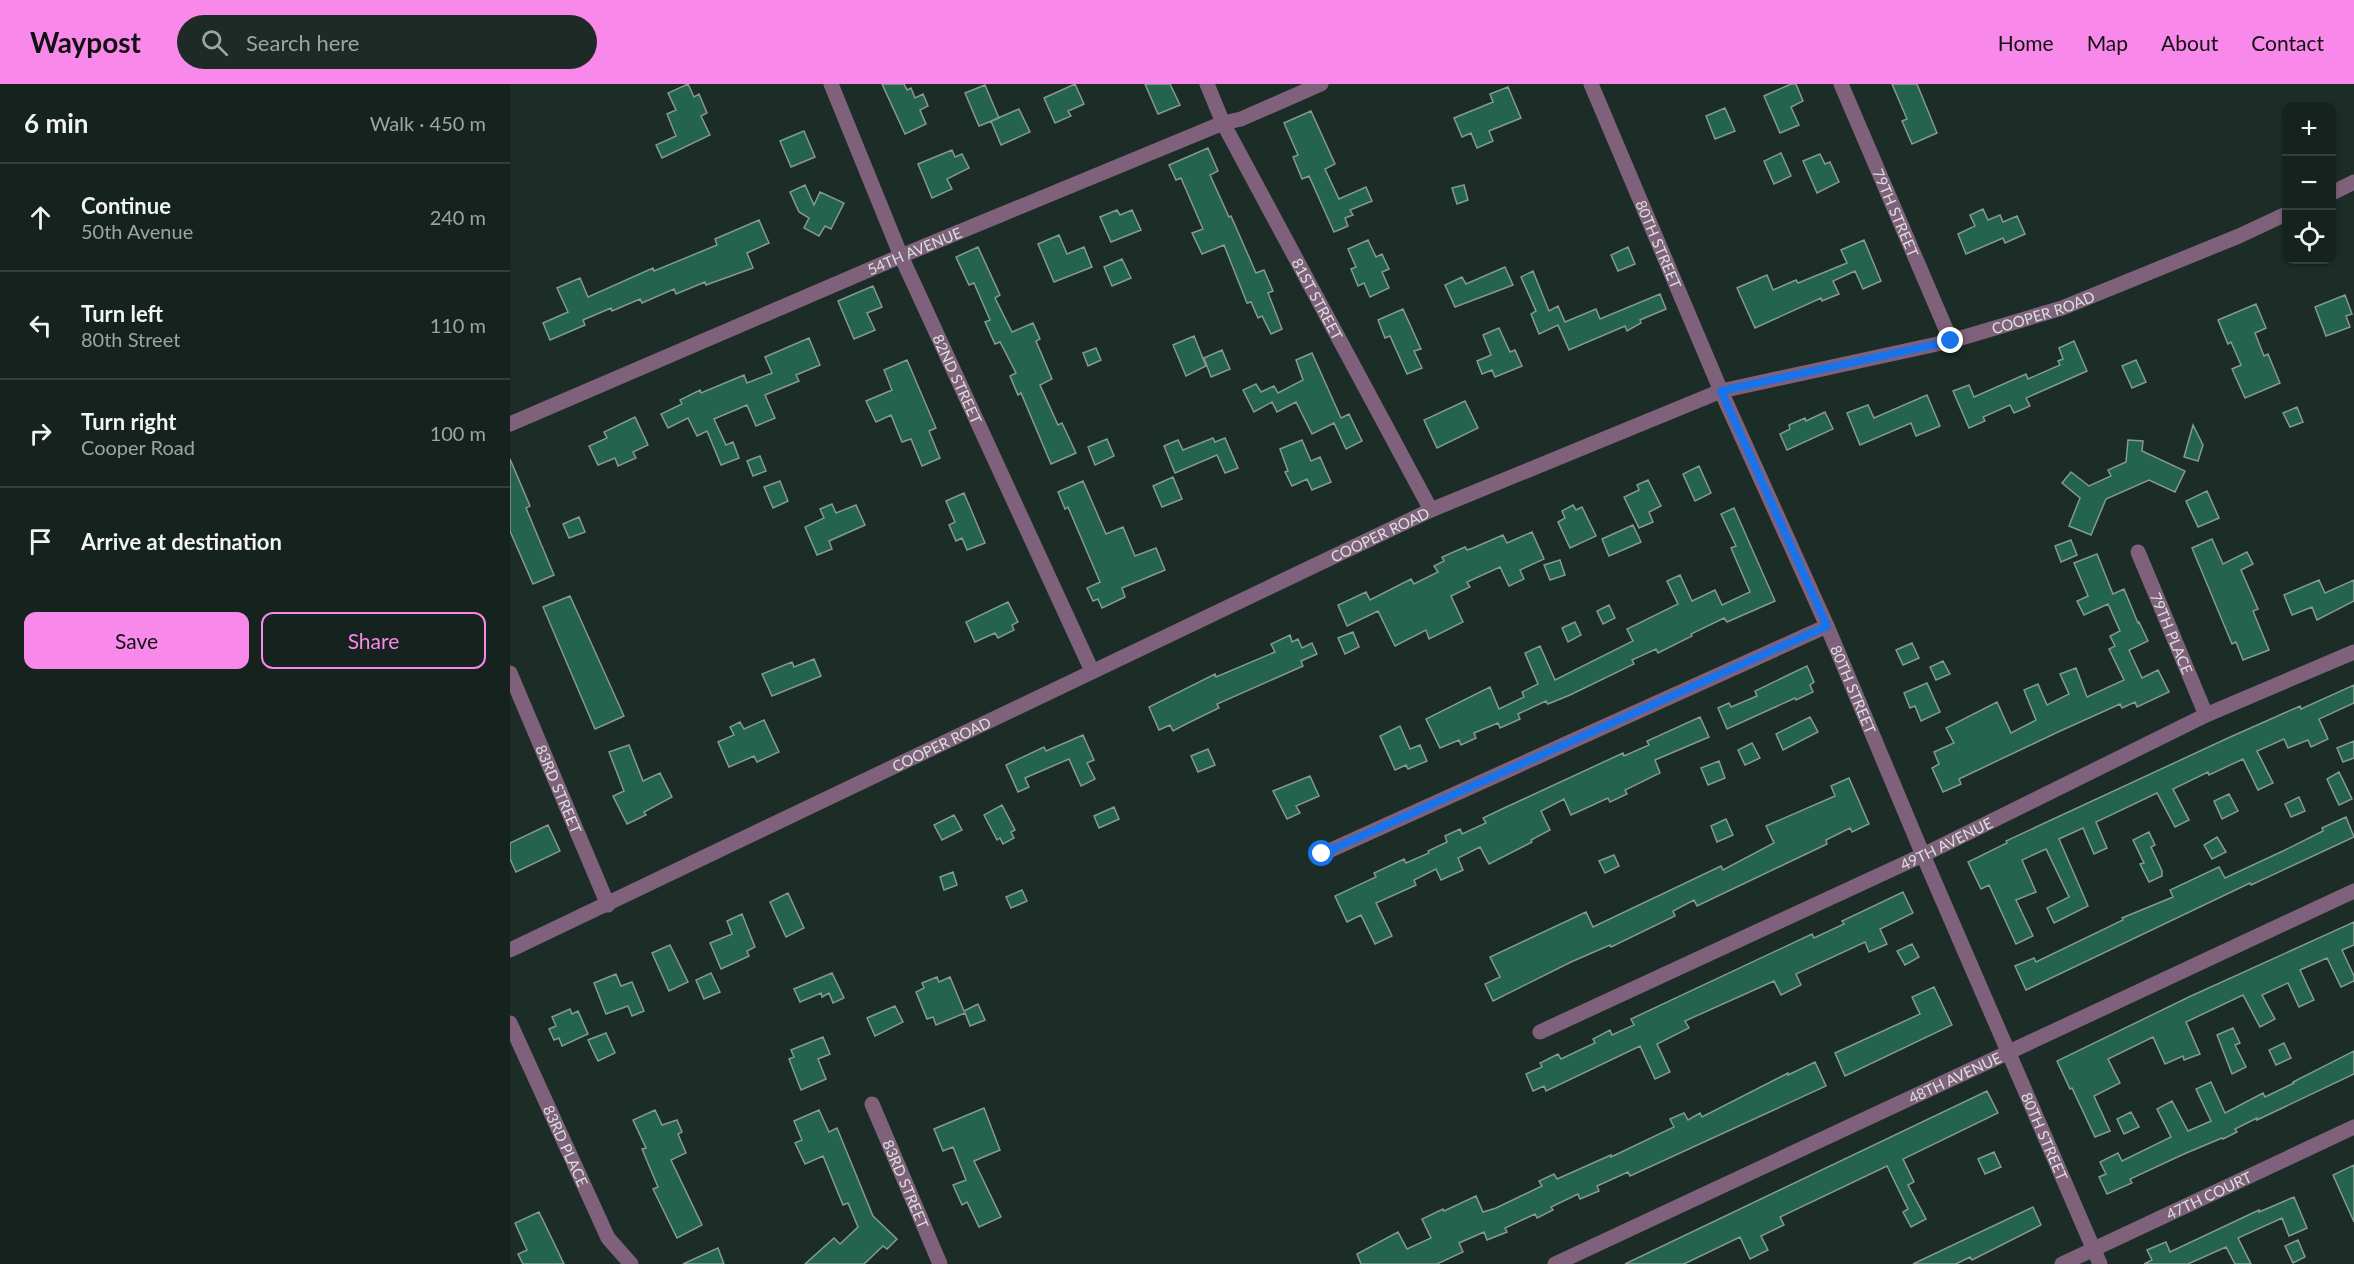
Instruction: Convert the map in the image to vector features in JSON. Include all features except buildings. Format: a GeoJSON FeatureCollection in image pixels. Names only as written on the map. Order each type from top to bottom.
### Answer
{"type":"FeatureCollection","features":[{"type":"Feature","properties":{"kind":"street","name":"82ND STREET"},"geometry":{"type":"LineString","coordinates":[[831,84],[901,256],[1092,671]]}},
{"type":"Feature","properties":{"kind":"street","name":"81ST STREET"},"geometry":{"type":"LineString","coordinates":[[1207,84],[1223,123],[1431,510]]}},
{"type":"Feature","properties":{"kind":"street","name":"54TH AVENUE"},"geometry":{"type":"LineString","coordinates":[[510,424],[901,256],[1223,123],[1242,119],[1321,84]]}},
{"type":"Feature","properties":{"kind":"street","name":"80TH STREET"},"geometry":{"type":"LineString","coordinates":[[1591,84],[1721,391],[1827,626],[1923,855],[2010,1051],[2100,1264]]}},
{"type":"Feature","properties":{"kind":"street","name":"79TH STREET"},"geometry":{"type":"LineString","coordinates":[[1841,84],[1951,341]]}},
{"type":"Feature","properties":{"kind":"street"},"geometry":{"type":"LineString","coordinates":[[2336,191],[2354,182]]}},
{"type":"Feature","properties":{"kind":"street","name":"COOPER ROAD"},"geometry":{"type":"LineString","coordinates":[[510,950],[1431,510],[1721,391],[1951,341],[2062,308],[2239,236],[2282,216]]}},
{"type":"Feature","properties":{"kind":"street","name":"79TH PLACE"},"geometry":{"type":"LineString","coordinates":[[2138,552],[2206,715]]}},
{"type":"Feature","properties":{"kind":"street"},"geometry":{"type":"LineString","coordinates":[[1322,854],[1827,626]]}},
{"type":"Feature","properties":{"kind":"street","name":"49TH AVENUE"},"geometry":{"type":"LineString","coordinates":[[1540,1032],[1923,855],[2206,715],[2354,651]]}},
{"type":"Feature","properties":{"kind":"street","name":"83RD STREET"},"geometry":{"type":"LineString","coordinates":[[510,673],[608,905]]}},
{"type":"Feature","properties":{"kind":"street","name":"48TH AVENUE"},"geometry":{"type":"LineString","coordinates":[[1555,1264],[2354,891]]}},
{"type":"Feature","properties":{"kind":"street","name":"83RD PLACE"},"geometry":{"type":"LineString","coordinates":[[510,1023],[608,1238],[631,1264]]}},
{"type":"Feature","properties":{"kind":"street","name":"83RD STREET"},"geometry":{"type":"LineString","coordinates":[[872,1104],[940,1264]]}},
{"type":"Feature","properties":{"kind":"street","name":"47TH COURT"},"geometry":{"type":"LineString","coordinates":[[2062,1264],[2354,1127]]}},
{"type":"Feature","properties":{"kind":"route"},"geometry":{"type":"LineString","coordinates":[[1322,854],[1827,626],[1721,391],[1951,341]]}}]}
